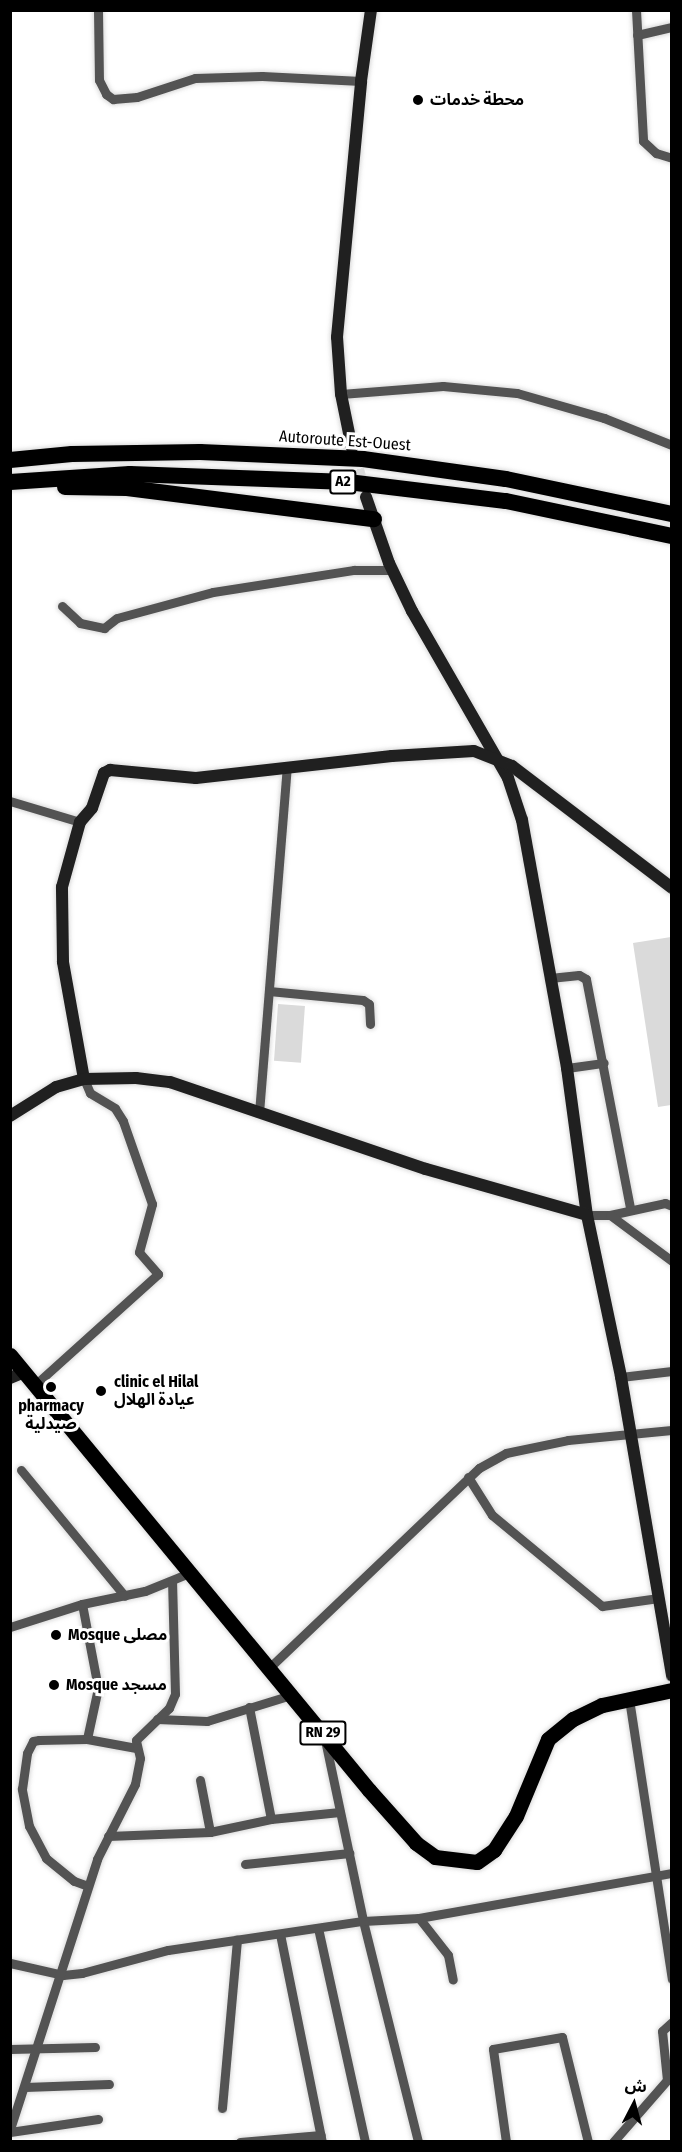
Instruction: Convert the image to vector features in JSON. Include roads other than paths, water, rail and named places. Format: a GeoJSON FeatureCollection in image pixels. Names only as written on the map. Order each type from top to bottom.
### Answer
{"type":"FeatureCollection","features":[{"type":"Feature","properties":{"kind":"highway","name":"Autoroute Est-Ouest"},"geometry":{"type":"LineString","coordinates":[[10,460],[72,454],[200,452],[363,459],[496,478],[672,514]]}},
{"type":"Feature","properties":{"kind":"highway","name":"A2"},"geometry":{"type":"LineString","coordinates":[[10,482],[130,474],[348,482],[506,501],[672,536]]}},
{"type":"Feature","properties":{"kind":"highway"},"geometry":{"type":"LineString","coordinates":[[10,486],[127,488],[374,519]]}},
{"type":"Feature","properties":{"kind":"main road"},"geometry":{"type":"LineString","coordinates":[[352,448],[341,394],[339,304],[361,81],[371,10]]}},
{"type":"Feature","properties":{"kind":"main road"},"geometry":{"type":"LineString","coordinates":[[366,497],[393,570],[492,756],[508,778],[522,820],[567,1068],[587,1215],[621,1377],[672,1676]]}},
{"type":"Feature","properties":{"kind":"main road"},"geometry":{"type":"LineString","coordinates":[[84,1079],[60,926],[62,886],[80,822],[92,808],[104,773],[110,770],[196,778],[287,767],[474,751],[492,756],[512,766],[672,888]]}},
{"type":"Feature","properties":{"kind":"main road"},"geometry":{"type":"LineString","coordinates":[[10,1116],[56,1087],[84,1079],[136,1078],[170,1082],[426,1168],[587,1215]]}},
{"type":"Feature","properties":{"kind":"main road","name":"RN 29"},"geometry":{"type":"LineString","coordinates":[[10,1355],[17,1375],[37,1383],[189,1573],[324,1735],[416,1843],[435,1857],[477,1862],[494,1850],[516,1816],[548,1739],[588,1711],[672,1690]]}},
{"type":"Feature","properties":{"kind":"street"},"geometry":{"type":"LineString","coordinates":[[98,10],[99,80],[113,99],[136,97],[195,78],[262,76],[361,81]]}},
{"type":"Feature","properties":{"kind":"street"},"geometry":{"type":"LineString","coordinates":[[636,10],[643,141],[656,153],[672,158]]}},
{"type":"Feature","properties":{"kind":"street"},"geometry":{"type":"LineString","coordinates":[[637,35],[672,27]]}},
{"type":"Feature","properties":{"kind":"street"},"geometry":{"type":"LineString","coordinates":[[341,394],[443,386],[517,393],[604,418],[672,445]]}},
{"type":"Feature","properties":{"kind":"street"},"geometry":{"type":"LineString","coordinates":[[62,606],[80,623],[95,629],[104,628],[117,618],[213,592],[354,570],[393,570]]}},
{"type":"Feature","properties":{"kind":"street"},"geometry":{"type":"LineString","coordinates":[[259,1113],[287,767]]}},
{"type":"Feature","properties":{"kind":"street"},"geometry":{"type":"LineString","coordinates":[[10,801],[80,822]]}},
{"type":"Feature","properties":{"kind":"street"},"geometry":{"type":"LineString","coordinates":[[550,978],[579,975],[586,979],[604,1063],[630,1208]]}},
{"type":"Feature","properties":{"kind":"street"},"geometry":{"type":"LineString","coordinates":[[269,991],[363,1000],[369,1005],[370,1024]]}},
{"type":"Feature","properties":{"kind":"street"},"geometry":{"type":"LineString","coordinates":[[567,1068],[604,1063]]}},
{"type":"Feature","properties":{"kind":"street"},"geometry":{"type":"LineString","coordinates":[[37,1383],[158,1274],[139,1252],[152,1204],[123,1121],[115,1107],[90,1093],[84,1079]]}},
{"type":"Feature","properties":{"kind":"street"},"geometry":{"type":"LineString","coordinates":[[587,1215],[610,1215],[630,1208],[669,1203]]}},
{"type":"Feature","properties":{"kind":"street"},"geometry":{"type":"LineString","coordinates":[[610,1215],[672,1261]]}},
{"type":"Feature","properties":{"kind":"street"},"geometry":{"type":"LineString","coordinates":[[621,1377],[672,1371]]}},
{"type":"Feature","properties":{"kind":"street"},"geometry":{"type":"LineString","coordinates":[[268,1668],[468,1478],[506,1453],[568,1440],[631,1437],[672,1430]]}},
{"type":"Feature","properties":{"kind":"street"},"geometry":{"type":"LineString","coordinates":[[21,1470],[125,1596]]}},
{"type":"Feature","properties":{"kind":"street"},"geometry":{"type":"LineString","coordinates":[[468,1478],[492,1515],[602,1606],[658,1598]]}},
{"type":"Feature","properties":{"kind":"street"},"geometry":{"type":"LineString","coordinates":[[10,1627],[82,1604],[125,1596],[189,1573]]}},
{"type":"Feature","properties":{"kind":"street"},"geometry":{"type":"LineString","coordinates":[[98,2119],[10,2131],[63,1975],[70,1939],[88,1886],[108,1836],[135,1784],[140,1758],[136,1748],[139,1735],[169,1708],[175,1694],[172,1581]]}},
{"type":"Feature","properties":{"kind":"street"},"geometry":{"type":"LineString","coordinates":[[82,1604],[98,1688],[87,1739]]}},
{"type":"Feature","properties":{"kind":"street"},"geometry":{"type":"LineString","coordinates":[[157,1719],[207,1721],[291,1695]]}},
{"type":"Feature","properties":{"kind":"street"},"geometry":{"type":"LineString","coordinates":[[629,1699],[672,1979]]}},
{"type":"Feature","properties":{"kind":"street"},"geometry":{"type":"LineString","coordinates":[[249,1707],[271,1819]]}},
{"type":"Feature","properties":{"kind":"street"},"geometry":{"type":"LineString","coordinates":[[324,1735],[363,1921],[418,2142]]}},
{"type":"Feature","properties":{"kind":"street"},"geometry":{"type":"LineString","coordinates":[[88,1886],[74,1881],[46,1858],[29,1826],[22,1789],[27,1753],[33,1742],[87,1739],[136,1748]]}},
{"type":"Feature","properties":{"kind":"street"},"geometry":{"type":"LineString","coordinates":[[200,1780],[210,1832]]}},
{"type":"Feature","properties":{"kind":"street"},"geometry":{"type":"LineString","coordinates":[[108,1836],[210,1832],[271,1819],[340,1812]]}},
{"type":"Feature","properties":{"kind":"street"},"geometry":{"type":"LineString","coordinates":[[245,1864],[349,1853]]}},
{"type":"Feature","properties":{"kind":"street"},"geometry":{"type":"LineString","coordinates":[[10,1963],[63,1975],[141,1954],[363,1921],[419,1917],[672,1873]]}},
{"type":"Feature","properties":{"kind":"street"},"geometry":{"type":"LineString","coordinates":[[419,1917],[448,1955],[453,1980]]}},
{"type":"Feature","properties":{"kind":"street"},"geometry":{"type":"LineString","coordinates":[[318,1928],[365,2142]]}},
{"type":"Feature","properties":{"kind":"street"},"geometry":{"type":"LineString","coordinates":[[240,2142],[322,2138],[280,1934]]}},
{"type":"Feature","properties":{"kind":"street"},"geometry":{"type":"LineString","coordinates":[[222,2108],[237,1940]]}},
{"type":"Feature","properties":{"kind":"street"},"geometry":{"type":"LineString","coordinates":[[613,2142],[669,2081],[662,2031],[672,2022]]}},
{"type":"Feature","properties":{"kind":"street"},"geometry":{"type":"LineString","coordinates":[[506,2142],[493,2049],[562,2037],[588,2142]]}},
{"type":"Feature","properties":{"kind":"street"},"geometry":{"type":"LineString","coordinates":[[10,2049],[38,2051],[95,2047]]}},
{"type":"Feature","properties":{"kind":"street"},"geometry":{"type":"LineString","coordinates":[[25,2087],[109,2084]]}},
{"type":"Feature","properties":{"kind":"tunnel"},"geometry":{"type":"LineString","coordinates":[[353,452],[364,490]]}},
{"type":"Feature","properties":{"kind":"place","name":"محطة خدمات"},"geometry":{"type":"Point","coordinates":[418,100]}},
{"type":"Feature","properties":{"kind":"place","name":"pharmacy صيدلية"},"geometry":{"type":"Point","coordinates":[51,1387]}},
{"type":"Feature","properties":{"kind":"place","name":"clinic el Hilal عيادة الهلال"},"geometry":{"type":"Point","coordinates":[101,1391]}},
{"type":"Feature","properties":{"kind":"place","name":"Mosque مصلى"},"geometry":{"type":"Point","coordinates":[56,1635]}},
{"type":"Feature","properties":{"kind":"place","name":"Mosque مسجد"},"geometry":{"type":"Point","coordinates":[54,1685]}}]}
